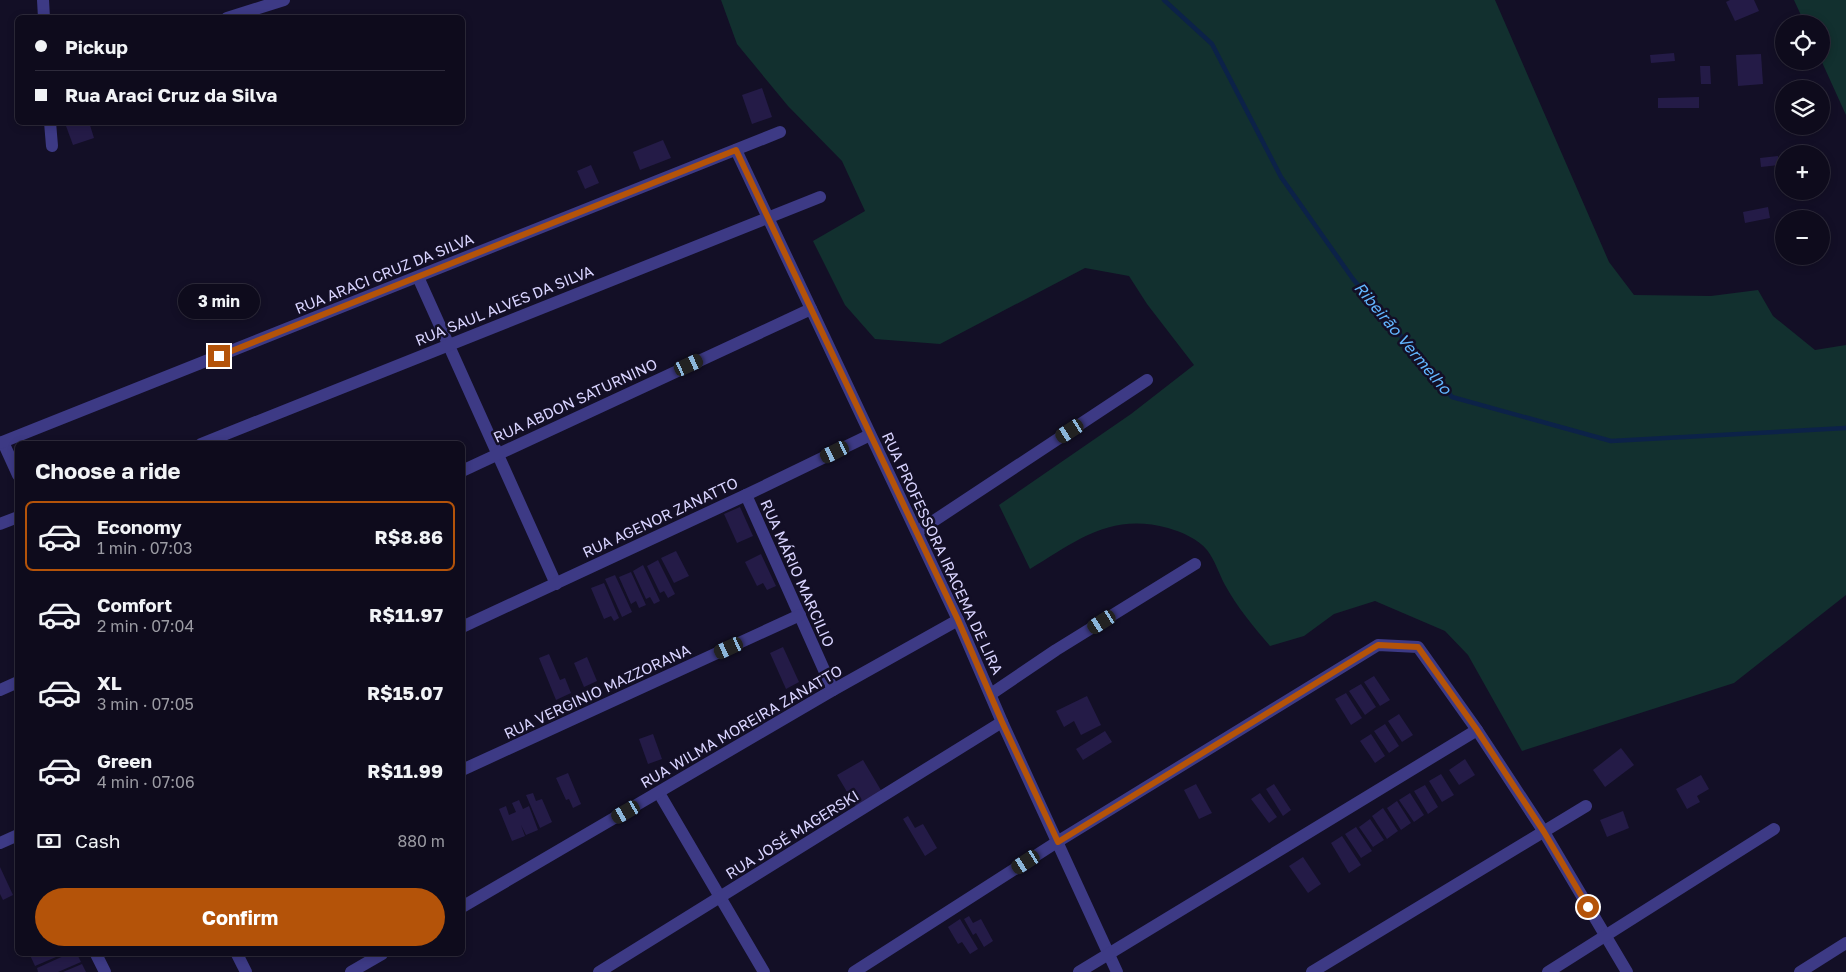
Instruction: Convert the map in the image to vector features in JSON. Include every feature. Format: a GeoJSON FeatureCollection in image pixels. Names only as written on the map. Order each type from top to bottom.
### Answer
{"type":"FeatureCollection","features":[{"type":"Feature","properties":{"kind":"street"},"geometry":{"type":"LineString","coordinates":[[43,0],[44,15]]}},
{"type":"Feature","properties":{"kind":"street"},"geometry":{"type":"LineString","coordinates":[[236,15],[284,0]]}},
{"type":"Feature","properties":{"kind":"street"},"geometry":{"type":"LineString","coordinates":[[50,125],[52,146]]}},
{"type":"Feature","properties":{"kind":"street","name":"RUA ARACI CRUZ DA SILVA"},"geometry":{"type":"LineString","coordinates":[[1,443],[780,132]]}},
{"type":"Feature","properties":{"kind":"street","name":"RUA PROFESSORA IRACEMA DE LIRA"},"geometry":{"type":"LineString","coordinates":[[736,150],[958,620],[1002,722],[1117,972]]}},
{"type":"Feature","properties":{"kind":"street","name":"RUA SAUL ALVES DA SILVA"},"geometry":{"type":"LineString","coordinates":[[208,441],[820,197]]}},
{"type":"Feature","properties":{"kind":"street"},"geometry":{"type":"LineString","coordinates":[[418,277],[556,584]]}},
{"type":"Feature","properties":{"kind":"street","name":"RUA ABDON SATURNINO"},"geometry":{"type":"LineString","coordinates":[[465,470],[811,309]]}},
{"type":"Feature","properties":{"kind":"street"},"geometry":{"type":"LineString","coordinates":[[916,532],[1147,380]]}},
{"type":"Feature","properties":{"kind":"street","name":"RUA AGENOR ZANATTO"},"geometry":{"type":"LineString","coordinates":[[465,626],[870,435]]}},
{"type":"Feature","properties":{"kind":"street"},"geometry":{"type":"LineString","coordinates":[[1,443],[15,469]]}},
{"type":"Feature","properties":{"kind":"street","name":"RUA MÁRIO MARCILIO"},"geometry":{"type":"LineString","coordinates":[[746,495],[833,690]]}},
{"type":"Feature","properties":{"kind":"street"},"geometry":{"type":"LineString","coordinates":[[0,524],[15,518]]}},
{"type":"Feature","properties":{"kind":"street"},"geometry":{"type":"LineString","coordinates":[[991,694],[1056,650],[1195,564]]}},
{"type":"Feature","properties":{"kind":"street","name":"RUA VERGINIO MAZZORANA"},"geometry":{"type":"LineString","coordinates":[[465,769],[800,616]]}},
{"type":"Feature","properties":{"kind":"street","name":"RUA WILMA MOREIRA ZANATTO"},"geometry":{"type":"LineString","coordinates":[[465,905],[833,690],[958,620]]}},
{"type":"Feature","properties":{"kind":"street"},"geometry":{"type":"LineString","coordinates":[[854,972],[1058,842],[1378,645],[1418,647],[1477,730],[1544,832],[1627,972]]}},
{"type":"Feature","properties":{"kind":"street"},"geometry":{"type":"LineString","coordinates":[[0,690],[15,683]]}},
{"type":"Feature","properties":{"kind":"street","name":"RUA JOSÉ MAGERSKI"},"geometry":{"type":"LineString","coordinates":[[599,972],[1002,722]]}},
{"type":"Feature","properties":{"kind":"street"},"geometry":{"type":"LineString","coordinates":[[1079,972],[1477,730]]}},
{"type":"Feature","properties":{"kind":"street"},"geometry":{"type":"LineString","coordinates":[[659,793],[764,972]]}},
{"type":"Feature","properties":{"kind":"street"},"geometry":{"type":"LineString","coordinates":[[1312,972],[1586,806]]}},
{"type":"Feature","properties":{"kind":"street"},"geometry":{"type":"LineString","coordinates":[[1548,972],[1774,829]]}},
{"type":"Feature","properties":{"kind":"street"},"geometry":{"type":"LineString","coordinates":[[0,843],[15,836]]}},
{"type":"Feature","properties":{"kind":"street"},"geometry":{"type":"LineString","coordinates":[[1800,972],[1846,943]]}},
{"type":"Feature","properties":{"kind":"street"},"geometry":{"type":"LineString","coordinates":[[97,956],[105,972]]}},
{"type":"Feature","properties":{"kind":"street"},"geometry":{"type":"LineString","coordinates":[[238,956],[246,972]]}},
{"type":"Feature","properties":{"kind":"street"},"geometry":{"type":"LineString","coordinates":[[351,972],[377,956]]}},
{"type":"Feature","properties":{"kind":"green space"},"geometry":{"type":"Polygon","coordinates":[[[721,0],[1495,0],[1609,262],[1634,295],[1711,296],[1758,290],[1773,316],[1815,350],[1846,345],[1846,595],[1734,683],[1522,751],[1468,655],[1445,631],[1375,601],[1334,614],[1304,636],[1270,646],[1235,601],[1212,558],[1203,546],[1189,536],[1179,532],[1148,524],[1129,524],[1095,532],[1030,569],[999,505],[1131,414],[1194,365],[1147,304],[1129,276],[1085,268],[940,344],[875,339],[845,305],[813,241],[865,211],[842,161],[788,106],[737,44],[721,0]]]}},
{"type":"Feature","properties":{"kind":"green space"},"geometry":{"type":"Polygon","coordinates":[[[1794,0],[1846,0],[1846,115],[1826,70],[1830,70],[1830,15],[1801,15],[1794,0]]]}},
{"type":"Feature","properties":{"kind":"building"},"geometry":{"type":"Polygon","coordinates":[[[1730,0],[1754,0],[1759,11],[1735,21],[1726,2],[1730,0]]]}},
{"type":"Feature","properties":{"kind":"building"},"geometry":{"type":"Polygon","coordinates":[[[1674,53],[1675,61],[1651,63],[1650,55],[1674,53]]]}},
{"type":"Feature","properties":{"kind":"building"},"geometry":{"type":"Polygon","coordinates":[[[1761,54],[1763,84],[1738,86],[1736,55],[1761,54]]]}},
{"type":"Feature","properties":{"kind":"building"},"geometry":{"type":"Polygon","coordinates":[[[1700,66],[1710,66],[1711,84],[1701,84],[1700,66]]]}},
{"type":"Feature","properties":{"kind":"building"},"geometry":{"type":"Polygon","coordinates":[[[762,88],[772,117],[752,124],[742,95],[762,88]]]}},
{"type":"Feature","properties":{"kind":"building"},"geometry":{"type":"Polygon","coordinates":[[[1699,97],[1699,108],[1658,108],[1658,98],[1699,97]]]}},
{"type":"Feature","properties":{"kind":"building"},"geometry":{"type":"Polygon","coordinates":[[[90,125],[94,138],[73,145],[66,126],[90,125]]]}},
{"type":"Feature","properties":{"kind":"building"},"geometry":{"type":"Polygon","coordinates":[[[663,140],[671,158],[640,170],[633,152],[663,140]]]}},
{"type":"Feature","properties":{"kind":"building"},"geometry":{"type":"Polygon","coordinates":[[[1775,156],[1775,165],[1761,167],[1760,158],[1775,156]]]}},
{"type":"Feature","properties":{"kind":"building"},"geometry":{"type":"Polygon","coordinates":[[[591,165],[599,183],[585,189],[577,171],[591,165]]]}},
{"type":"Feature","properties":{"kind":"building"},"geometry":{"type":"Polygon","coordinates":[[[1768,207],[1770,218],[1745,223],[1743,212],[1768,207]]]}},
{"type":"Feature","properties":{"kind":"building"},"geometry":{"type":"Polygon","coordinates":[[[740,507],[753,536],[737,543],[724,514],[740,507]]]}},
{"type":"Feature","properties":{"kind":"building"},"geometry":{"type":"Polygon","coordinates":[[[676,551],[689,576],[674,583],[661,558],[676,551]]]}},
{"type":"Feature","properties":{"kind":"building"},"geometry":{"type":"Polygon","coordinates":[[[761,554],[776,586],[767,590],[763,583],[757,586],[745,562],[761,554]]]}},
{"type":"Feature","properties":{"kind":"building"},"geometry":{"type":"Polygon","coordinates":[[[658,560],[675,594],[668,598],[664,591],[660,593],[647,566],[658,560]]]}},
{"type":"Feature","properties":{"kind":"building"},"geometry":{"type":"Polygon","coordinates":[[[643,565],[660,601],[654,604],[650,597],[646,599],[633,571],[643,565]]]}},
{"type":"Feature","properties":{"kind":"building"},"geometry":{"type":"Polygon","coordinates":[[[631,572],[646,605],[639,608],[636,601],[631,604],[619,577],[631,572]]]}},
{"type":"Feature","properties":{"kind":"building"},"geometry":{"type":"Polygon","coordinates":[[[615,575],[632,612],[622,617],[605,579],[615,575]]]}},
{"type":"Feature","properties":{"kind":"building"},"geometry":{"type":"Polygon","coordinates":[[[604,583],[619,618],[614,621],[611,616],[604,619],[591,588],[604,583]]]}},
{"type":"Feature","properties":{"kind":"building"},"geometry":{"type":"Polygon","coordinates":[[[783,647],[799,682],[786,689],[770,653],[783,647]]]}},
{"type":"Feature","properties":{"kind":"building"},"geometry":{"type":"Polygon","coordinates":[[[549,654],[560,680],[565,678],[571,693],[556,700],[539,658],[549,654]]]}},
{"type":"Feature","properties":{"kind":"building"},"geometry":{"type":"Polygon","coordinates":[[[587,657],[597,681],[584,687],[574,663],[587,657]]]}},
{"type":"Feature","properties":{"kind":"building"},"geometry":{"type":"Polygon","coordinates":[[[1374,676],[1390,700],[1380,706],[1364,682],[1374,676]]]}},
{"type":"Feature","properties":{"kind":"building"},"geometry":{"type":"Polygon","coordinates":[[[1361,684],[1376,707],[1365,715],[1349,691],[1361,684]]]}},
{"type":"Feature","properties":{"kind":"building"},"geometry":{"type":"Polygon","coordinates":[[[1346,693],[1362,718],[1351,725],[1335,699],[1346,693]]]}},
{"type":"Feature","properties":{"kind":"building"},"geometry":{"type":"Polygon","coordinates":[[[1087,696],[1101,725],[1081,735],[1074,721],[1064,727],[1056,711],[1087,696]]]}},
{"type":"Feature","properties":{"kind":"building"},"geometry":{"type":"Polygon","coordinates":[[[1399,714],[1413,735],[1402,742],[1388,721],[1399,714]]]}},
{"type":"Feature","properties":{"kind":"building"},"geometry":{"type":"Polygon","coordinates":[[[1385,724],[1399,746],[1389,753],[1374,731],[1385,724]]]}},
{"type":"Feature","properties":{"kind":"building"},"geometry":{"type":"Polygon","coordinates":[[[1105,731],[1112,742],[1083,760],[1076,749],[1105,731]]]}},
{"type":"Feature","properties":{"kind":"building"},"geometry":{"type":"Polygon","coordinates":[[[653,734],[662,759],[648,764],[639,739],[653,734]]]}},
{"type":"Feature","properties":{"kind":"building"},"geometry":{"type":"Polygon","coordinates":[[[1371,734],[1385,756],[1375,763],[1360,741],[1371,734]]]}},
{"type":"Feature","properties":{"kind":"building"},"geometry":{"type":"Polygon","coordinates":[[[1621,748],[1634,765],[1605,787],[1593,770],[1621,748]]]}},
{"type":"Feature","properties":{"kind":"building"},"geometry":{"type":"Polygon","coordinates":[[[1465,759],[1475,775],[1459,785],[1449,770],[1465,759]]]}},
{"type":"Feature","properties":{"kind":"building"},"geometry":{"type":"Polygon","coordinates":[[[863,760],[882,792],[856,807],[837,775],[863,760]]]}},
{"type":"Feature","properties":{"kind":"building"},"geometry":{"type":"Polygon","coordinates":[[[568,773],[581,804],[573,808],[569,799],[566,800],[556,778],[568,773]]]}},
{"type":"Feature","properties":{"kind":"building"},"geometry":{"type":"Polygon","coordinates":[[[1441,774],[1454,795],[1442,802],[1429,781],[1441,774]]]}},
{"type":"Feature","properties":{"kind":"building"},"geometry":{"type":"Polygon","coordinates":[[[1701,775],[1709,789],[1697,796],[1700,802],[1687,809],[1676,789],[1701,775]]]}},
{"type":"Feature","properties":{"kind":"building"},"geometry":{"type":"Polygon","coordinates":[[[1196,784],[1212,813],[1199,819],[1184,790],[1196,784]]]}},
{"type":"Feature","properties":{"kind":"building"},"geometry":{"type":"Polygon","coordinates":[[[1274,784],[1291,810],[1283,816],[1266,789],[1274,784]]]}},
{"type":"Feature","properties":{"kind":"building"},"geometry":{"type":"Polygon","coordinates":[[[1425,785],[1438,807],[1428,814],[1414,791],[1425,785]]]}},
{"type":"Feature","properties":{"kind":"building"},"geometry":{"type":"Polygon","coordinates":[[[533,793],[536,801],[542,799],[552,822],[540,828],[526,795],[533,793]]]}},
{"type":"Feature","properties":{"kind":"building"},"geometry":{"type":"Polygon","coordinates":[[[1260,793],[1277,817],[1269,823],[1251,799],[1260,793]]]}},
{"type":"Feature","properties":{"kind":"building"},"geometry":{"type":"Polygon","coordinates":[[[1410,793],[1424,815],[1414,822],[1399,800],[1410,793]]]}},
{"type":"Feature","properties":{"kind":"building"},"geometry":{"type":"Polygon","coordinates":[[[519,800],[523,809],[529,806],[538,830],[526,835],[521,825],[525,836],[512,841],[499,809],[506,806],[509,815],[516,812],[512,803],[519,800]]]}},
{"type":"Feature","properties":{"kind":"building"},"geometry":{"type":"Polygon","coordinates":[[[1397,801],[1411,823],[1401,830],[1387,808],[1397,801]]]}},
{"type":"Feature","properties":{"kind":"building"},"geometry":{"type":"Polygon","coordinates":[[[1383,808],[1398,831],[1387,839],[1372,816],[1383,808]]]}},
{"type":"Feature","properties":{"kind":"building"},"geometry":{"type":"Polygon","coordinates":[[[1623,811],[1629,828],[1607,837],[1600,820],[1623,811]]]}},
{"type":"Feature","properties":{"kind":"building"},"geometry":{"type":"Polygon","coordinates":[[[908,816],[915,828],[923,824],[937,848],[925,856],[903,819],[908,816]]]}},
{"type":"Feature","properties":{"kind":"building"},"geometry":{"type":"Polygon","coordinates":[[[1370,819],[1384,840],[1373,847],[1359,827],[1370,819]]]}},
{"type":"Feature","properties":{"kind":"building"},"geometry":{"type":"Polygon","coordinates":[[[1356,827],[1372,851],[1361,858],[1345,834],[1356,827]]]}},
{"type":"Feature","properties":{"kind":"building"},"geometry":{"type":"Polygon","coordinates":[[[1342,836],[1361,865],[1349,873],[1331,843],[1342,836]]]}},
{"type":"Feature","properties":{"kind":"building"},"geometry":{"type":"Polygon","coordinates":[[[1303,857],[1321,884],[1308,893],[1289,866],[1303,857]]]}},
{"type":"Feature","properties":{"kind":"building"},"geometry":{"type":"Polygon","coordinates":[[[0,867],[13,895],[3,900],[0,894],[0,867]]]}},
{"type":"Feature","properties":{"kind":"building"},"geometry":{"type":"Polygon","coordinates":[[[969,916],[973,923],[981,919],[993,941],[984,947],[976,933],[973,935],[964,919],[969,916]]]}},
{"type":"Feature","properties":{"kind":"building"},"geometry":{"type":"Polygon","coordinates":[[[960,919],[978,949],[970,954],[962,942],[958,944],[948,927],[960,919]]]}},
{"type":"Feature","properties":{"kind":"building"},"geometry":{"type":"Polygon","coordinates":[[[30,956],[58,956],[35,966],[30,956]]]}},
{"type":"Feature","properties":{"kind":"building"},"geometry":{"type":"Polygon","coordinates":[[[64,956],[78,956],[81,962],[58,972],[38,972],[37,968],[64,956]]]}},
{"type":"Feature","properties":{"kind":"building"},"geometry":{"type":"Polygon","coordinates":[[[82,964],[86,972],[63,972],[82,964]]]}},
{"type":"Feature","properties":{"kind":"waterway","name":"Ribeirão Vermelho"},"geometry":{"type":"LineString","coordinates":[[1164,0],[1212,44],[1281,177],[1353,279],[1452,397],[1611,441],[1846,428]]}},
{"type":"Feature","properties":{"kind":"route"},"geometry":{"type":"LineString","coordinates":[[219,356],[736,150],[958,620],[1002,722],[1058,842],[1378,645],[1418,647],[1477,730],[1544,832],[1588,907]]}}]}
